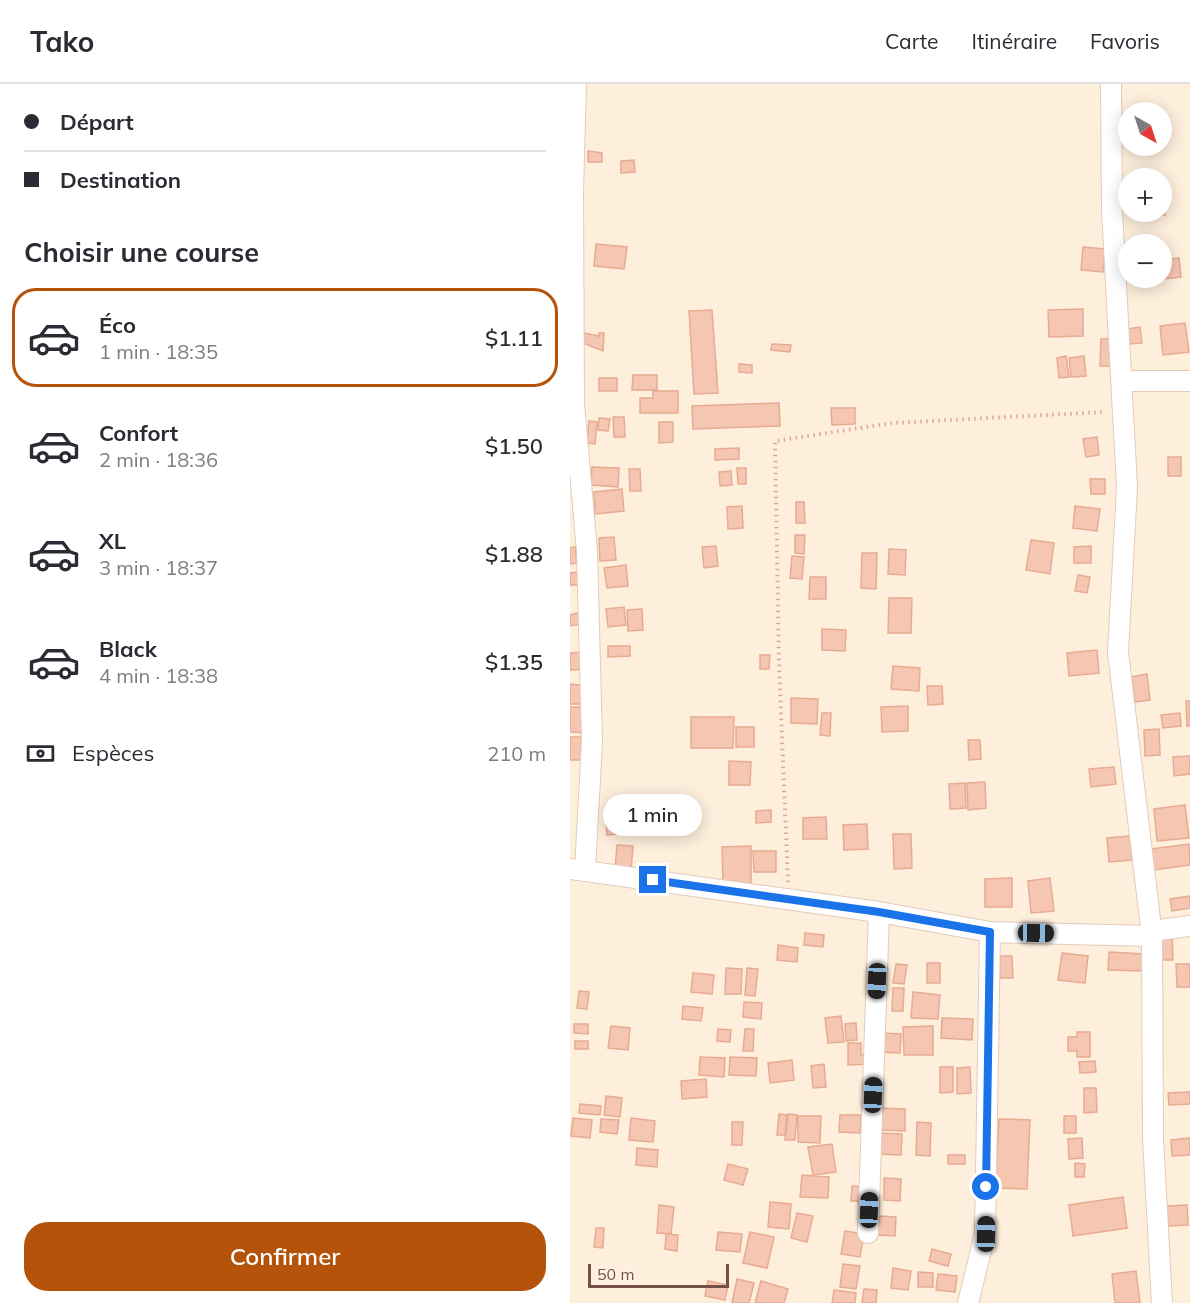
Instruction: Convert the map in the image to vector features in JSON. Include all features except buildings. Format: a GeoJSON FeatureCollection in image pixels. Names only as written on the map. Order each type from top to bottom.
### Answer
{"type":"FeatureCollection","features":[{"type":"Feature","properties":{"kind":"street"},"geometry":{"type":"LineString","coordinates":[[576,84],[573,192],[574,404],[586,551],[592,741],[578,870],[879,912],[990,932],[1152,934],[1190,926]]}},
{"type":"Feature","properties":{"kind":"street"},"geometry":{"type":"LineString","coordinates":[[1111,84],[1112,210],[1127,487],[1118,652],[1152,934],[1153,1138],[1162,1303]]}},
{"type":"Feature","properties":{"kind":"street"},"geometry":{"type":"LineString","coordinates":[[1121,381],[1190,381]]}},
{"type":"Feature","properties":{"kind":"street"},"geometry":{"type":"LineString","coordinates":[[868,1233],[879,912]]}},
{"type":"Feature","properties":{"kind":"street"},"geometry":{"type":"LineString","coordinates":[[968,1303],[986,1234],[990,932]]}},
{"type":"Feature","properties":{"kind":"path"},"geometry":{"type":"LineString","coordinates":[[788,899],[779,664],[775,441],[893,423],[1123,411]]}},
{"type":"Feature","properties":{"kind":"route"},"geometry":{"type":"LineString","coordinates":[[653,880],[879,912],[990,932],[986,1187]]}}]}
